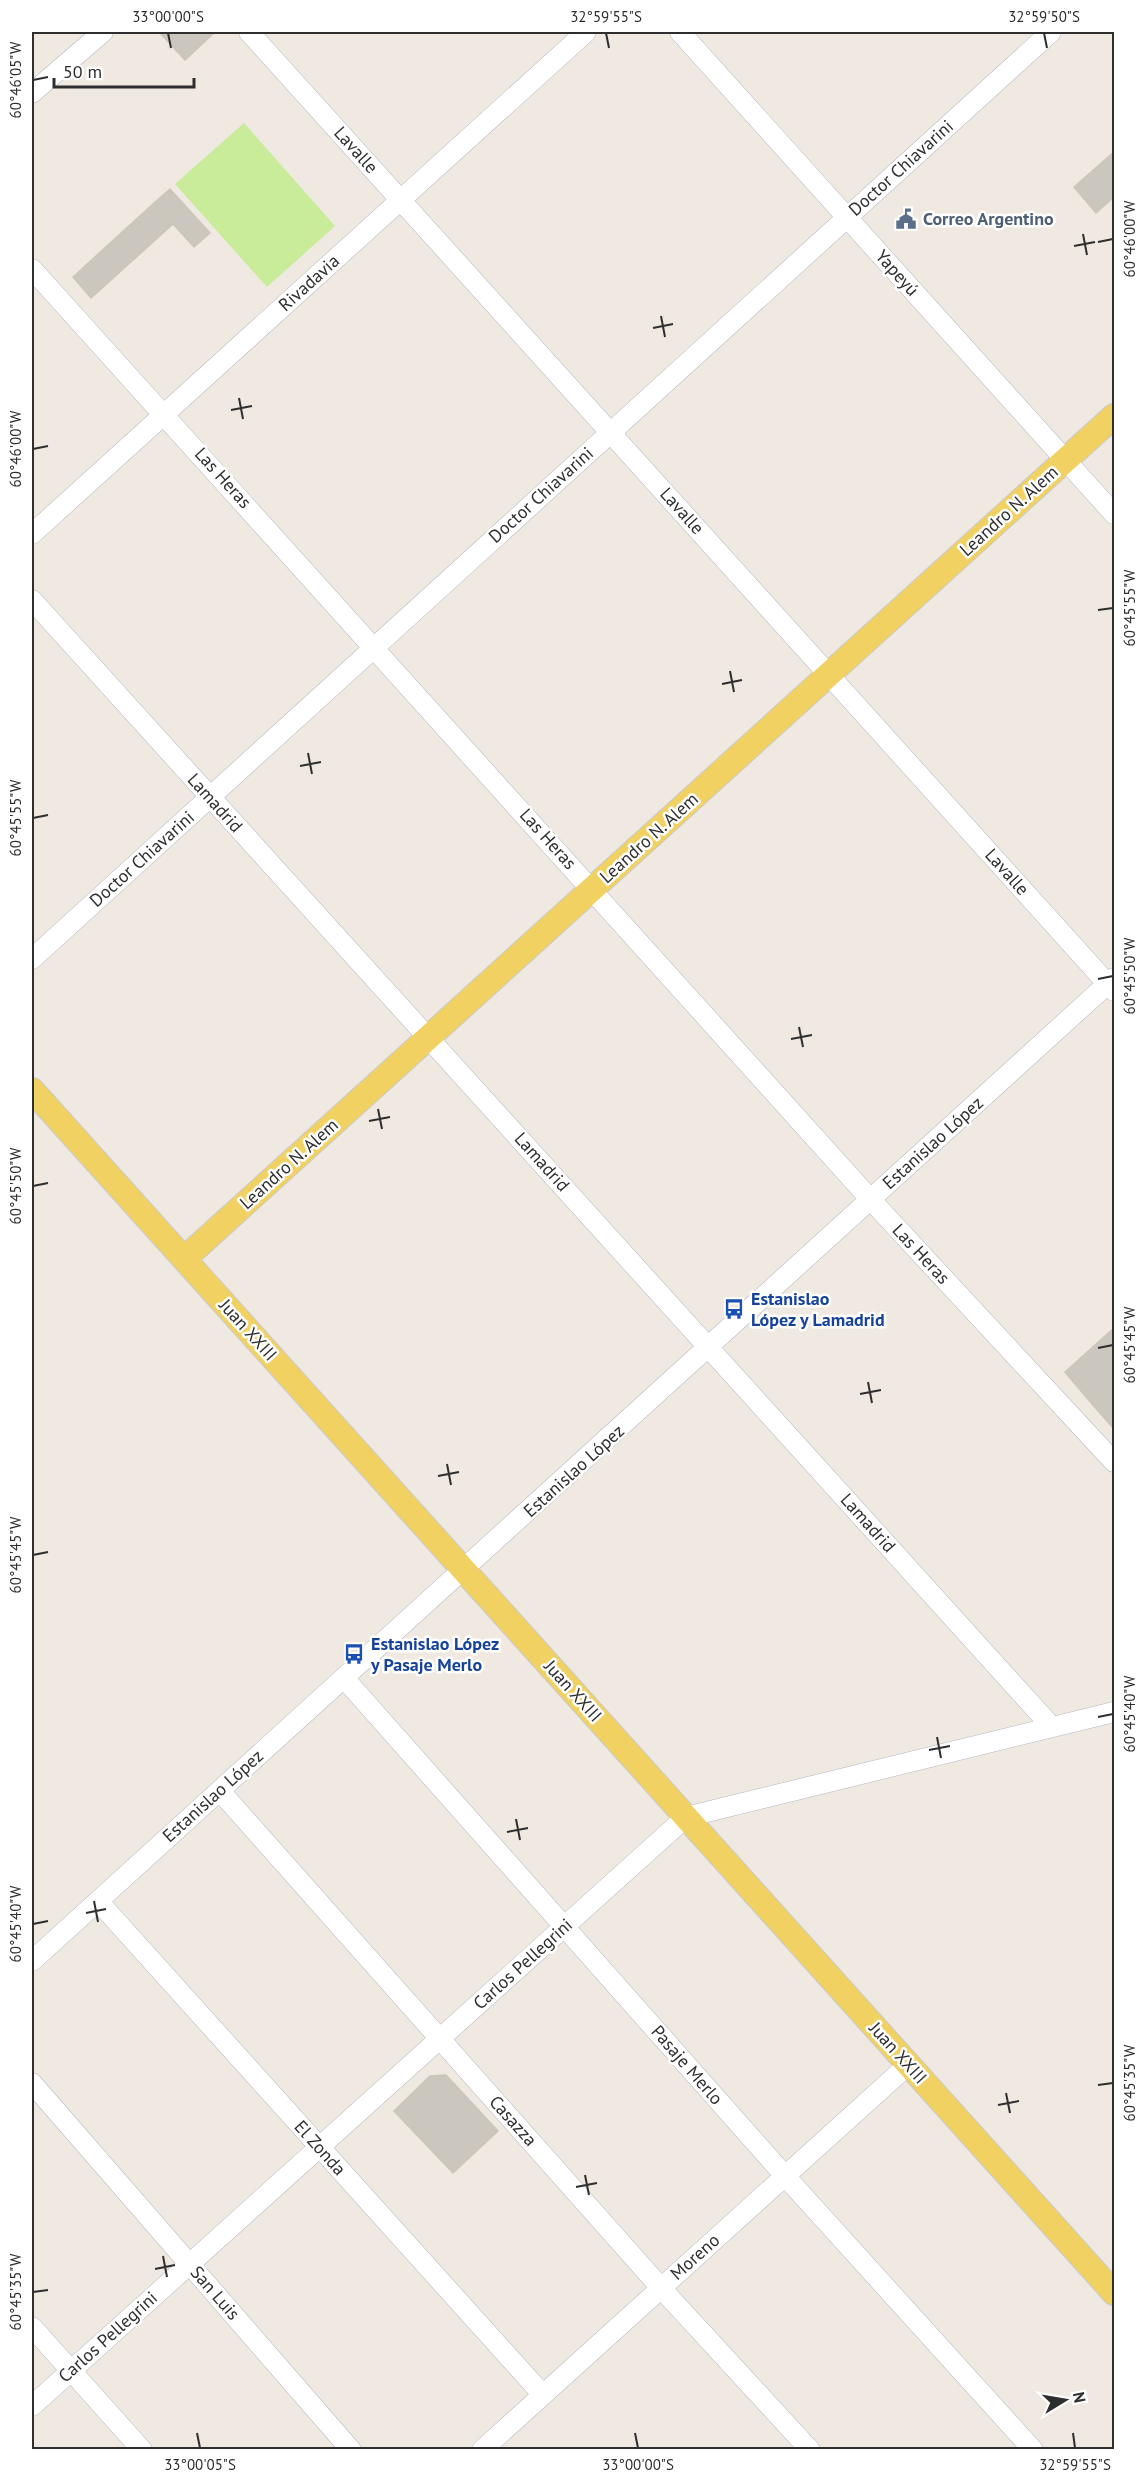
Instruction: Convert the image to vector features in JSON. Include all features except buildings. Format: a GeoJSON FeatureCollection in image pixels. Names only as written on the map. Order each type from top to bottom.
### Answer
{"type":"FeatureCollection","features":[{"type":"Feature","properties":{"kind":"main road","name":"Leandro N. Alem"},"geometry":{"type":"LineString","coordinates":[[184,1259],[1114,416]]}},
{"type":"Feature","properties":{"kind":"main road","name":"Juan XXIII"},"geometry":{"type":"LineString","coordinates":[[32,1090],[1114,2293]]}},
{"type":"Feature","properties":{"kind":"street"},"geometry":{"type":"LineString","coordinates":[[32,93],[103,32]]}},
{"type":"Feature","properties":{"kind":"street","name":"Lavalle"},"geometry":{"type":"LineString","coordinates":[[249,32],[829,675],[1112,984]]}},
{"type":"Feature","properties":{"kind":"street","name":"Rivadavia"},"geometry":{"type":"LineString","coordinates":[[32,534],[586,32]]}},
{"type":"Feature","properties":{"kind":"street","name":"Yapeyú"},"geometry":{"type":"LineString","coordinates":[[680,32],[1114,514]]}},
{"type":"Feature","properties":{"kind":"street","name":"Doctor Chiavarini"},"geometry":{"type":"LineString","coordinates":[[32,959],[1051,32]]}},
{"type":"Feature","properties":{"kind":"street","name":"Las Heras"},"geometry":{"type":"LineString","coordinates":[[32,269],[871,1200],[1114,1462]]}},
{"type":"Feature","properties":{"kind":"street","name":"Lamadrid"},"geometry":{"type":"LineString","coordinates":[[32,600],[1051,1726]]}},
{"type":"Feature","properties":{"kind":"street","name":"Estanislao López"},"geometry":{"type":"LineString","coordinates":[[32,1961],[1112,984]]}},
{"type":"Feature","properties":{"kind":"street","name":"Pasaje Merlo"},"geometry":{"type":"LineString","coordinates":[[344,1678],[785,2176],[1033,2450]]}},
{"type":"Feature","properties":{"kind":"street","name":"Carlos Pellegrini"},"geometry":{"type":"LineString","coordinates":[[32,2406],[686,1817],[1114,1712]]}},
{"type":"Feature","properties":{"kind":"street","name":"Casazza"},"geometry":{"type":"LineString","coordinates":[[220,1791],[661,2288],[810,2450]]}},
{"type":"Feature","properties":{"kind":"street","name":"El Zonda"},"geometry":{"type":"LineString","coordinates":[[98,1901],[543,2395]]}},
{"type":"Feature","properties":{"kind":"street","name":"Moreno"},"geometry":{"type":"LineString","coordinates":[[482,2450],[909,2064]]}},
{"type":"Feature","properties":{"kind":"street","name":"San Luis"},"geometry":{"type":"LineString","coordinates":[[32,2083],[351,2450]]}},
{"type":"Feature","properties":{"kind":"street"},"geometry":{"type":"LineString","coordinates":[[32,2327],[141,2450]]}},
{"type":"Feature","properties":{"kind":"green space"},"geometry":{"type":"Polygon","coordinates":[[[244,123],[335,226],[267,287],[175,184],[244,123]]]}},
{"type":"Feature","properties":{"kind":"place","name":"Correo Argentino"},"geometry":{"type":"Point","coordinates":[906,219]}},
{"type":"Feature","properties":{"kind":"place","name":"Estanislao López y Lamadrid"},"geometry":{"type":"Point","coordinates":[734,1309]}},
{"type":"Feature","properties":{"kind":"place","name":"Estanislao López y Pasaje Merlo"},"geometry":{"type":"Point","coordinates":[354,1654]}}]}
